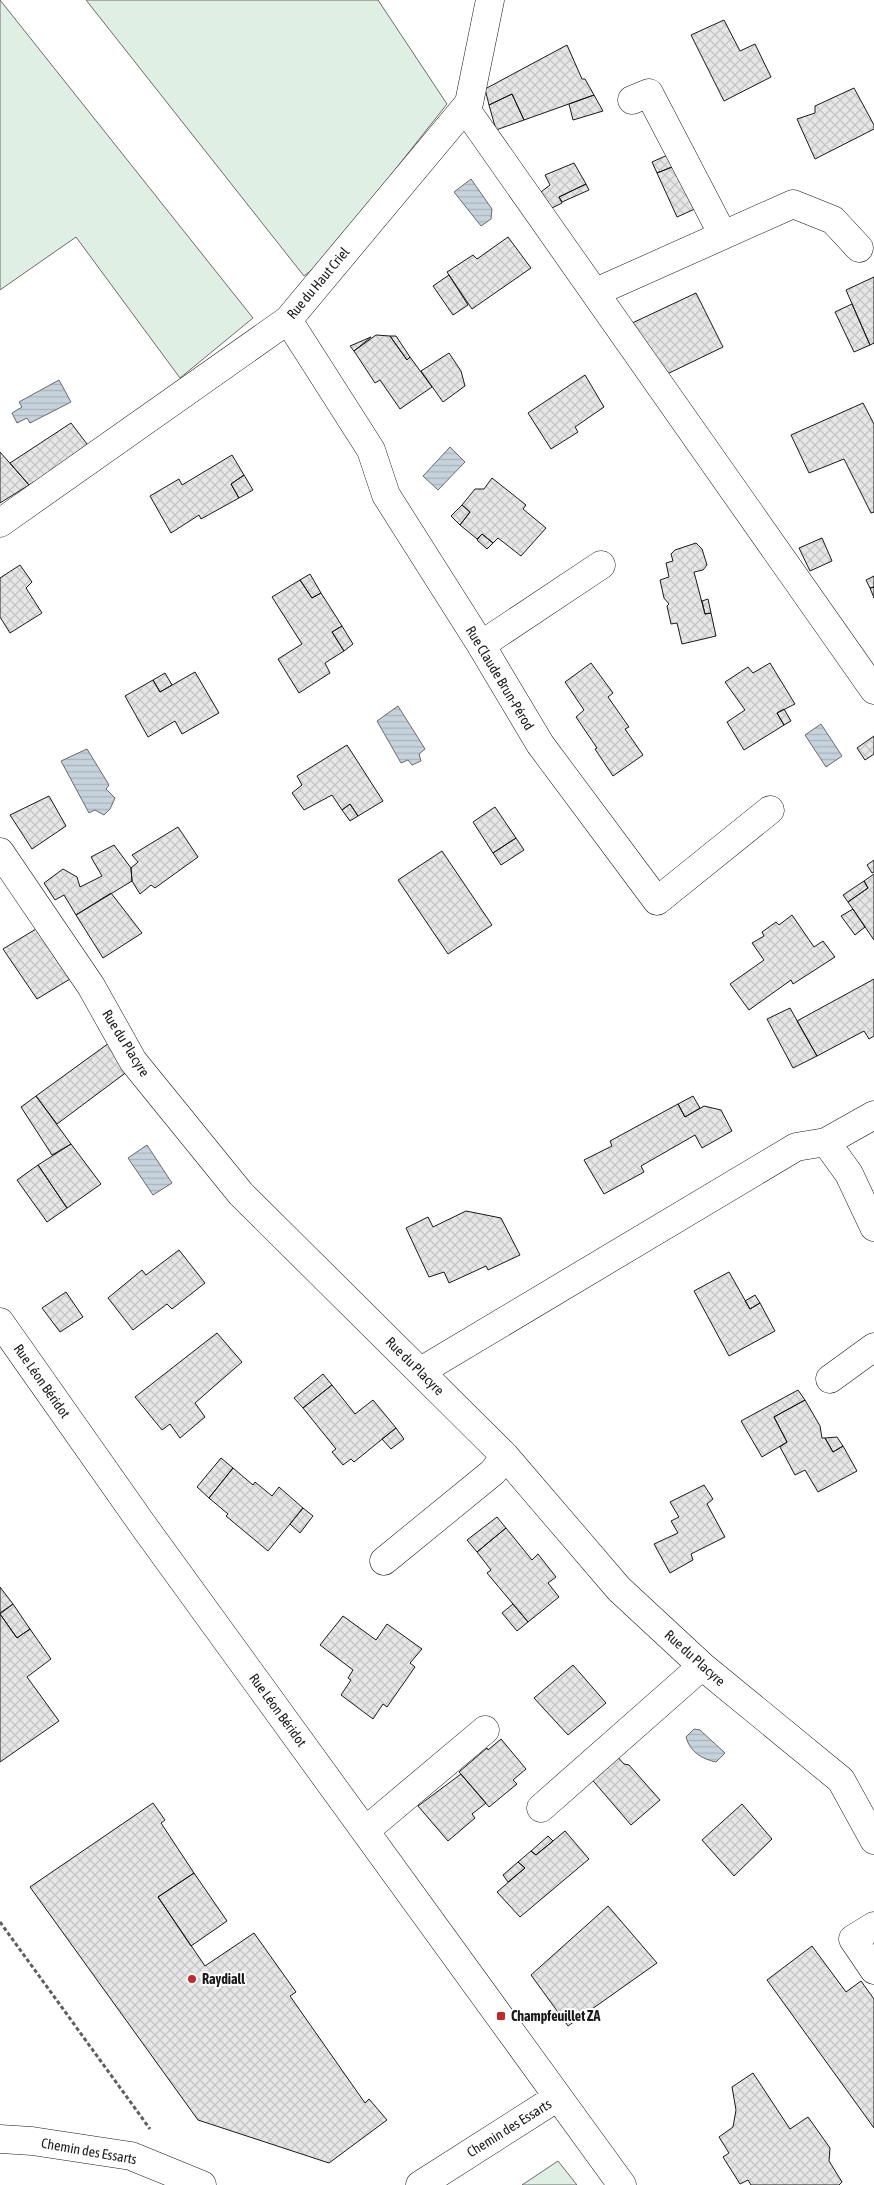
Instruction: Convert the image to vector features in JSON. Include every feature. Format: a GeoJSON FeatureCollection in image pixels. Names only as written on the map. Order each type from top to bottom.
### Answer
{"type":"FeatureCollection","features":[{"type":"Feature","properties":{"kind":"street","name":"Rue du Haut Criel"},"geometry":{"type":"LineString","coordinates":[[0,523],[288,320],[469,103],[490,0]]}},
{"type":"Feature","properties":{"kind":"street"},"geometry":{"type":"LineString","coordinates":[[632,100],[649,93],[723,235]]}},
{"type":"Feature","properties":{"kind":"street"},"geometry":{"type":"LineString","coordinates":[[465,108],[874,690]]}},
{"type":"Feature","properties":{"kind":"street"},"geometry":{"type":"LineString","coordinates":[[596,292],[793,204],[832,220],[859,248]]}},
{"type":"Feature","properties":{"kind":"street","name":"Rue Claude Brun-Pérod"},"geometry":{"type":"LineString","coordinates":[[288,320],[371,450],[386,495],[540,744],[657,901],[770,810]]}},
{"type":"Feature","properties":{"kind":"street"},"geometry":{"type":"LineString","coordinates":[[480,645],[601,565]]}},
{"type":"Feature","properties":{"kind":"street","name":"Rue du Placyre"},"geometry":{"type":"LineString","coordinates":[[0,852],[91,986],[133,1061],[241,1194],[505,1456],[620,1589],[702,1666],[841,1780],[874,1840]]}},
{"type":"Feature","properties":{"kind":"street"},"geometry":{"type":"LineString","coordinates":[[421,1371],[796,1147],[826,1142],[874,1116]]}},
{"type":"Feature","properties":{"kind":"street"},"geometry":{"type":"LineString","coordinates":[[826,1142],[849,1174],[874,1227]]}},
{"type":"Feature","properties":{"kind":"street","name":"Rue Léon Béridot"},"geometry":{"type":"LineString","coordinates":[[0,1322],[145,1528],[558,2097]]}},
{"type":"Feature","properties":{"kind":"street"},"geometry":{"type":"LineString","coordinates":[[830,1379],[874,1347]]}},
{"type":"Feature","properties":{"kind":"street"},"geometry":{"type":"LineString","coordinates":[[384,1561],[493,1472],[505,1456]]}},
{"type":"Feature","properties":{"kind":"street"},"geometry":{"type":"LineString","coordinates":[[541,1808],[702,1666]]}},
{"type":"Feature","properties":{"kind":"street"},"geometry":{"type":"LineString","coordinates":[[366,1830],[485,1730]]}},
{"type":"Feature","properties":{"kind":"street"},"geometry":{"type":"LineString","coordinates":[[874,1926],[853,1939],[874,1970]]}},
{"type":"Feature","properties":{"kind":"street","name":"Chemin des Essarts"},"geometry":{"type":"LineString","coordinates":[[420,2185],[558,2097],[622,2185]]}},
{"type":"Feature","properties":{"kind":"street","name":"Chemin des Essarts"},"geometry":{"type":"LineString","coordinates":[[0,2139],[32,2141],[131,2156],[156,2177],[202,2185]]}},
{"type":"Feature","properties":{"kind":"path"},"geometry":{"type":"LineString","coordinates":[[0,1922],[151,2130]]}},
{"type":"Feature","properties":{"kind":"green space"},"geometry":{"type":"Polygon","coordinates":[[[0,0],[253,318],[180,378],[76,237],[0,290],[0,0]]]}},
{"type":"Feature","properties":{"kind":"green space"},"geometry":{"type":"Polygon","coordinates":[[[86,0],[378,0],[447,104],[322,262],[304,276],[86,0]]]}},
{"type":"Feature","properties":{"kind":"green space"},"geometry":{"type":"Polygon","coordinates":[[[558,2161],[577,2185],[522,2185],[558,2161]]]}},
{"type":"Feature","properties":{"kind":"shaded area"},"geometry":{"type":"Polygon","coordinates":[[[471,179],[492,209],[491,219],[481,226],[454,192],[471,179]]]}},
{"type":"Feature","properties":{"kind":"shaded area"},"geometry":{"type":"Polygon","coordinates":[[[59,380],[71,402],[30,423],[27,418],[17,423],[12,413],[22,407],[19,402],[59,380]]]}},
{"type":"Feature","properties":{"kind":"shaded area"},"geometry":{"type":"Polygon","coordinates":[[[450,447],[465,462],[438,490],[423,476],[450,447]]]}},
{"type":"Feature","properties":{"kind":"shaded area"},"geometry":{"type":"Polygon","coordinates":[[[398,706],[425,749],[419,754],[421,761],[412,765],[408,760],[401,763],[377,721],[398,706]]]}},
{"type":"Feature","properties":{"kind":"shaded area"},"geometry":{"type":"Polygon","coordinates":[[[821,724],[842,756],[826,767],[805,735],[821,724]]]}},
{"type":"Feature","properties":{"kind":"shaded area"},"geometry":{"type":"Polygon","coordinates":[[[87,749],[109,785],[106,789],[115,798],[110,809],[104,815],[95,810],[89,813],[61,761],[87,749]]]}},
{"type":"Feature","properties":{"kind":"shaded area"},"geometry":{"type":"Polygon","coordinates":[[[147,1145],[172,1183],[153,1195],[128,1158],[147,1145]]]}},
{"type":"Feature","properties":{"kind":"shaded area"},"geometry":{"type":"Polygon","coordinates":[[[694,1729],[700,1730],[725,1753],[716,1762],[701,1757],[690,1747],[686,1737],[694,1729]]]}},
{"type":"Feature","properties":{"kind":"building"},"geometry":{"type":"Polygon","coordinates":[[[724,20],[740,51],[755,44],[771,77],[724,101],[691,35],[724,20]]]}},
{"type":"Feature","properties":{"kind":"building"},"geometry":{"type":"Polygon","coordinates":[[[567,45],[582,79],[585,79],[594,95],[524,120],[512,94],[489,105],[485,89],[567,45]]]}},
{"type":"Feature","properties":{"kind":"building"},"geometry":{"type":"Polygon","coordinates":[[[854,88],[874,125],[874,129],[815,159],[797,119],[815,113],[815,106],[854,88]]]}},
{"type":"Feature","properties":{"kind":"building"},"geometry":{"type":"Polygon","coordinates":[[[512,94],[524,120],[496,130],[489,105],[512,94]]]}},
{"type":"Feature","properties":{"kind":"building"},"geometry":{"type":"Polygon","coordinates":[[[594,95],[603,111],[573,120],[569,104],[594,95]]]}},
{"type":"Feature","properties":{"kind":"building"},"geometry":{"type":"Polygon","coordinates":[[[672,153],[677,165],[657,173],[652,162],[672,153]]]}},
{"type":"Feature","properties":{"kind":"building"},"geometry":{"type":"Polygon","coordinates":[[[574,163],[586,184],[559,197],[562,203],[552,208],[541,192],[550,185],[545,175],[574,163]]]}},
{"type":"Feature","properties":{"kind":"building"},"geometry":{"type":"Polygon","coordinates":[[[677,165],[697,208],[677,217],[657,173],[677,165]]]}},
{"type":"Feature","properties":{"kind":"building"},"geometry":{"type":"Polygon","coordinates":[[[586,184],[589,190],[562,202],[559,197],[586,184]]]}},
{"type":"Feature","properties":{"kind":"building"},"geometry":{"type":"Polygon","coordinates":[[[508,237],[531,268],[472,309],[447,272],[473,255],[477,259],[508,237]]]}},
{"type":"Feature","properties":{"kind":"building"},"geometry":{"type":"Polygon","coordinates":[[[449,275],[468,305],[453,315],[433,286],[449,275]]]}},
{"type":"Feature","properties":{"kind":"building"},"geometry":{"type":"Polygon","coordinates":[[[874,277],[874,343],[870,345],[846,290],[874,277]]]}},
{"type":"Feature","properties":{"kind":"building"},"geometry":{"type":"Polygon","coordinates":[[[696,293],[723,347],[663,376],[628,325],[696,293]]]}},
{"type":"Feature","properties":{"kind":"building"},"geometry":{"type":"Polygon","coordinates":[[[852,304],[870,345],[854,352],[835,312],[852,304]]]}},
{"type":"Feature","properties":{"kind":"building"},"geometry":{"type":"Polygon","coordinates":[[[376,335],[390,336],[407,360],[410,357],[432,387],[400,409],[380,380],[375,383],[354,351],[376,335]]]}},
{"type":"Feature","properties":{"kind":"building"},"geometry":{"type":"Polygon","coordinates":[[[390,336],[396,336],[410,357],[407,360],[390,336]]]}},
{"type":"Feature","properties":{"kind":"building"},"geometry":{"type":"Polygon","coordinates":[[[371,337],[354,351],[350,346],[371,337]]]}},
{"type":"Feature","properties":{"kind":"building"},"geometry":{"type":"Polygon","coordinates":[[[449,353],[461,371],[465,386],[443,402],[421,371],[449,353]]]}},
{"type":"Feature","properties":{"kind":"building"},"geometry":{"type":"Polygon","coordinates":[[[585,375],[604,407],[575,427],[578,432],[551,449],[528,413],[585,375]]]}},
{"type":"Feature","properties":{"kind":"building"},"geometry":{"type":"Polygon","coordinates":[[[863,403],[874,424],[874,512],[871,513],[844,459],[809,473],[791,435],[863,403]]]}},
{"type":"Feature","properties":{"kind":"building"},"geometry":{"type":"Polygon","coordinates":[[[71,423],[90,448],[29,485],[10,463],[71,423]]]}},
{"type":"Feature","properties":{"kind":"building"},"geometry":{"type":"Polygon","coordinates":[[[0,452],[29,485],[0,503],[0,452]]]}},
{"type":"Feature","properties":{"kind":"building"},"geometry":{"type":"Polygon","coordinates":[[[232,455],[244,475],[231,484],[239,498],[201,519],[199,515],[171,533],[150,496],[179,479],[182,485],[232,455]]]}},
{"type":"Feature","properties":{"kind":"building"},"geometry":{"type":"Polygon","coordinates":[[[244,475],[253,490],[239,498],[231,484],[244,475]]]}},
{"type":"Feature","properties":{"kind":"building"},"geometry":{"type":"Polygon","coordinates":[[[492,478],[526,505],[523,509],[546,528],[521,556],[498,538],[493,543],[482,534],[477,539],[460,525],[470,512],[462,505],[475,489],[484,489],[492,478]]]}},
{"type":"Feature","properties":{"kind":"building"},"geometry":{"type":"Polygon","coordinates":[[[462,505],[470,512],[460,525],[451,516],[462,505]]]}},
{"type":"Feature","properties":{"kind":"building"},"geometry":{"type":"Polygon","coordinates":[[[482,534],[493,543],[487,549],[477,540],[482,534]]]}},
{"type":"Feature","properties":{"kind":"building"},"geometry":{"type":"Polygon","coordinates":[[[822,538],[832,561],[810,571],[799,548],[822,538]]]}},
{"type":"Feature","properties":{"kind":"building"},"geometry":{"type":"Polygon","coordinates":[[[696,543],[702,549],[707,565],[703,570],[694,572],[705,614],[711,613],[716,636],[682,644],[677,623],[671,624],[667,606],[669,604],[664,598],[660,580],[669,577],[666,563],[673,561],[671,554],[675,550],[696,543]]]}},
{"type":"Feature","properties":{"kind":"building"},"geometry":{"type":"Polygon","coordinates":[[[20,565],[32,582],[26,588],[42,613],[10,633],[0,617],[0,578],[20,565]]]}},
{"type":"Feature","properties":{"kind":"building"},"geometry":{"type":"Polygon","coordinates":[[[310,574],[321,593],[312,598],[300,580],[310,574]]]}},
{"type":"Feature","properties":{"kind":"building"},"geometry":{"type":"Polygon","coordinates":[[[874,576],[874,587],[870,588],[866,580],[874,576]]]}},
{"type":"Feature","properties":{"kind":"building"},"geometry":{"type":"Polygon","coordinates":[[[300,580],[312,598],[321,593],[342,626],[332,632],[344,651],[325,663],[330,673],[299,693],[278,659],[302,644],[272,597],[300,580]]]}},
{"type":"Feature","properties":{"kind":"building"},"geometry":{"type":"Polygon","coordinates":[[[874,587],[874,598],[870,588],[874,587]]]}},
{"type":"Feature","properties":{"kind":"building"},"geometry":{"type":"Polygon","coordinates":[[[708,599],[711,613],[705,614],[702,601],[708,599]]]}},
{"type":"Feature","properties":{"kind":"building"},"geometry":{"type":"Polygon","coordinates":[[[342,626],[353,644],[344,651],[332,632],[342,626]]]}},
{"type":"Feature","properties":{"kind":"building"},"geometry":{"type":"Polygon","coordinates":[[[591,663],[613,693],[608,697],[629,727],[625,729],[643,755],[613,776],[576,717],[584,710],[565,682],[591,663]]]}},
{"type":"Feature","properties":{"kind":"building"},"geometry":{"type":"Polygon","coordinates":[[[770,663],[795,704],[777,713],[784,725],[744,750],[727,722],[745,710],[725,682],[748,667],[753,673],[770,663]]]}},
{"type":"Feature","properties":{"kind":"building"},"geometry":{"type":"Polygon","coordinates":[[[195,672],[219,713],[182,734],[175,721],[148,737],[125,696],[153,680],[160,692],[195,672]]]}},
{"type":"Feature","properties":{"kind":"building"},"geometry":{"type":"Polygon","coordinates":[[[165,673],[172,685],[160,692],[153,680],[165,673]]]}},
{"type":"Feature","properties":{"kind":"building"},"geometry":{"type":"Polygon","coordinates":[[[784,709],[791,721],[784,725],[777,713],[784,709]]]}},
{"type":"Feature","properties":{"kind":"building"},"geometry":{"type":"Polygon","coordinates":[[[874,736],[874,754],[865,760],[857,748],[874,736]]]}},
{"type":"Feature","properties":{"kind":"building"},"geometry":{"type":"Polygon","coordinates":[[[347,745],[383,801],[358,816],[350,804],[342,810],[332,795],[304,810],[292,793],[302,785],[297,776],[347,745]]]}},
{"type":"Feature","properties":{"kind":"building"},"geometry":{"type":"Polygon","coordinates":[[[49,796],[66,826],[32,849],[10,815],[49,796]]]}},
{"type":"Feature","properties":{"kind":"building"},"geometry":{"type":"Polygon","coordinates":[[[350,804],[358,816],[350,821],[342,810],[350,804]]]}},
{"type":"Feature","properties":{"kind":"building"},"geometry":{"type":"Polygon","coordinates":[[[495,807],[516,838],[493,853],[473,822],[495,807]]]}},
{"type":"Feature","properties":{"kind":"building"},"geometry":{"type":"Polygon","coordinates":[[[178,827],[198,857],[155,888],[151,885],[140,894],[132,881],[131,868],[138,862],[132,855],[178,827]]]}},
{"type":"Feature","properties":{"kind":"building"},"geometry":{"type":"Polygon","coordinates":[[[516,838],[524,850],[501,865],[493,853],[516,838]]]}},
{"type":"Feature","properties":{"kind":"building"},"geometry":{"type":"Polygon","coordinates":[[[114,845],[131,868],[132,881],[76,915],[64,895],[55,900],[44,883],[63,869],[77,877],[80,887],[102,876],[91,857],[114,845]]]}},
{"type":"Feature","properties":{"kind":"building"},"geometry":{"type":"Polygon","coordinates":[[[442,851],[492,925],[448,954],[398,880],[442,851]]]}},
{"type":"Feature","properties":{"kind":"building"},"geometry":{"type":"Polygon","coordinates":[[[874,860],[874,872],[872,873],[867,865],[874,860]]]}},
{"type":"Feature","properties":{"kind":"building"},"geometry":{"type":"Polygon","coordinates":[[[874,874],[874,940],[848,902],[868,888],[864,881],[874,874]]]}},
{"type":"Feature","properties":{"kind":"building"},"geometry":{"type":"Polygon","coordinates":[[[864,881],[868,888],[848,902],[843,895],[864,881]]]}},
{"type":"Feature","properties":{"kind":"building"},"geometry":{"type":"Polygon","coordinates":[[[111,893],[142,933],[103,958],[76,915],[111,893]]]}},
{"type":"Feature","properties":{"kind":"building"},"geometry":{"type":"Polygon","coordinates":[[[853,909],[865,927],[855,935],[841,916],[853,909]]]}},
{"type":"Feature","properties":{"kind":"building"},"geometry":{"type":"Polygon","coordinates":[[[792,915],[814,947],[823,941],[835,957],[793,984],[791,980],[749,1010],[730,984],[764,960],[752,943],[764,936],[762,932],[776,922],[779,925],[792,915]]]}},
{"type":"Feature","properties":{"kind":"building"},"geometry":{"type":"Polygon","coordinates":[[[36,929],[70,979],[37,999],[3,949],[36,929]]]}},
{"type":"Feature","properties":{"kind":"building"},"geometry":{"type":"Polygon","coordinates":[[[874,979],[874,1036],[869,1039],[864,1031],[817,1056],[797,1021],[874,979]]]}},
{"type":"Feature","properties":{"kind":"building"},"geometry":{"type":"Polygon","coordinates":[[[790,1008],[817,1056],[793,1068],[767,1019],[790,1008]]]}},
{"type":"Feature","properties":{"kind":"building"},"geometry":{"type":"Polygon","coordinates":[[[109,1043],[128,1071],[57,1124],[36,1096],[109,1043]]]}},
{"type":"Feature","properties":{"kind":"building"},"geometry":{"type":"Polygon","coordinates":[[[36,1096],[71,1144],[52,1155],[21,1107],[36,1096]]]}},
{"type":"Feature","properties":{"kind":"building"},"geometry":{"type":"Polygon","coordinates":[[[693,1096],[700,1108],[685,1117],[678,1104],[693,1096]]]}},
{"type":"Feature","properties":{"kind":"building"},"geometry":{"type":"Polygon","coordinates":[[[678,1104],[685,1117],[704,1106],[721,1110],[732,1131],[702,1148],[695,1135],[641,1166],[644,1172],[604,1194],[584,1160],[612,1146],[610,1141],[678,1104]]]}},
{"type":"Feature","properties":{"kind":"building"},"geometry":{"type":"Polygon","coordinates":[[[71,1144],[101,1184],[67,1208],[38,1165],[71,1144]]]}},
{"type":"Feature","properties":{"kind":"building"},"geometry":{"type":"Polygon","coordinates":[[[38,1165],[67,1208],[47,1222],[17,1180],[38,1165]]]}},
{"type":"Feature","properties":{"kind":"building"},"geometry":{"type":"Polygon","coordinates":[[[466,1211],[501,1218],[520,1255],[488,1270],[486,1266],[449,1283],[444,1272],[429,1277],[406,1228],[428,1217],[433,1227],[466,1211]]]}},
{"type":"Feature","properties":{"kind":"building"},"geometry":{"type":"Polygon","coordinates":[[[179,1250],[205,1283],[172,1309],[167,1304],[133,1330],[108,1298],[142,1270],[146,1275],[179,1250]]]}},
{"type":"Feature","properties":{"kind":"building"},"geometry":{"type":"Polygon","coordinates":[[[729,1272],[750,1309],[760,1303],[775,1331],[729,1356],[694,1291],[729,1272]]]}},
{"type":"Feature","properties":{"kind":"building"},"geometry":{"type":"Polygon","coordinates":[[[66,1292],[83,1317],[60,1332],[42,1308],[66,1292]]]}},
{"type":"Feature","properties":{"kind":"building"},"geometry":{"type":"Polygon","coordinates":[[[755,1295],[760,1303],[750,1309],[745,1301],[755,1295]]]}},
{"type":"Feature","properties":{"kind":"building"},"geometry":{"type":"Polygon","coordinates":[[[217,1333],[242,1362],[195,1403],[205,1417],[180,1438],[170,1424],[162,1430],[135,1397],[217,1333]]]}},
{"type":"Feature","properties":{"kind":"building"},"geometry":{"type":"Polygon","coordinates":[[[323,1374],[332,1385],[303,1408],[294,1398],[323,1374]]]}},
{"type":"Feature","properties":{"kind":"building"},"geometry":{"type":"Polygon","coordinates":[[[332,1385],[355,1414],[373,1400],[396,1428],[354,1462],[351,1459],[343,1465],[332,1452],[336,1449],[303,1408],[332,1385]]]}},
{"type":"Feature","properties":{"kind":"building"},"geometry":{"type":"Polygon","coordinates":[[[798,1390],[805,1400],[774,1417],[787,1442],[762,1457],[741,1421],[798,1390]]]}},
{"type":"Feature","properties":{"kind":"building"},"geometry":{"type":"Polygon","coordinates":[[[805,1400],[820,1426],[822,1438],[825,1438],[833,1452],[843,1446],[857,1471],[818,1492],[805,1470],[795,1475],[780,1447],[787,1442],[774,1417],[805,1400]]]}},
{"type":"Feature","properties":{"kind":"building"},"geometry":{"type":"Polygon","coordinates":[[[396,1428],[404,1439],[391,1449],[382,1439],[396,1428]]]}},
{"type":"Feature","properties":{"kind":"building"},"geometry":{"type":"Polygon","coordinates":[[[837,1437],[843,1446],[833,1452],[825,1438],[837,1437]]]}},
{"type":"Feature","properties":{"kind":"building"},"geometry":{"type":"Polygon","coordinates":[[[221,1458],[233,1468],[209,1498],[197,1487],[221,1458]]]}},
{"type":"Feature","properties":{"kind":"building"},"geometry":{"type":"Polygon","coordinates":[[[233,1468],[253,1485],[255,1482],[272,1496],[279,1487],[303,1508],[268,1551],[226,1516],[228,1514],[209,1498],[233,1468]]]}},
{"type":"Feature","properties":{"kind":"building"},"geometry":{"type":"Polygon","coordinates":[[[704,1485],[713,1499],[707,1504],[725,1537],[691,1554],[693,1560],[670,1573],[654,1544],[678,1533],[671,1521],[679,1517],[670,1502],[704,1485]]]}},
{"type":"Feature","properties":{"kind":"building"},"geometry":{"type":"Polygon","coordinates":[[[303,1508],[313,1516],[300,1533],[290,1524],[303,1508]]]}},
{"type":"Feature","properties":{"kind":"building"},"geometry":{"type":"Polygon","coordinates":[[[497,1517],[506,1528],[477,1552],[467,1540],[497,1517]]]}},
{"type":"Feature","properties":{"kind":"building"},"geometry":{"type":"Polygon","coordinates":[[[506,1528],[532,1560],[538,1554],[556,1577],[548,1583],[559,1597],[528,1622],[487,1573],[491,1570],[477,1552],[506,1528]]]}},
{"type":"Feature","properties":{"kind":"building"},"geometry":{"type":"Polygon","coordinates":[[[0,1587],[13,1604],[0,1613],[0,1587]]]}},
{"type":"Feature","properties":{"kind":"building"},"geometry":{"type":"Polygon","coordinates":[[[13,1604],[30,1629],[17,1638],[0,1614],[13,1604]]]}},
{"type":"Feature","properties":{"kind":"building"},"geometry":{"type":"Polygon","coordinates":[[[513,1604],[528,1622],[517,1631],[502,1613],[513,1604]]]}},
{"type":"Feature","properties":{"kind":"building"},"geometry":{"type":"Polygon","coordinates":[[[0,1614],[17,1638],[30,1629],[51,1659],[27,1677],[59,1721],[0,1762],[0,1614]]]}},
{"type":"Feature","properties":{"kind":"building"},"geometry":{"type":"Polygon","coordinates":[[[343,1616],[376,1640],[387,1624],[422,1649],[410,1663],[415,1667],[387,1707],[383,1704],[373,1719],[341,1695],[351,1680],[348,1678],[353,1670],[320,1645],[343,1616]]]}},
{"type":"Feature","properties":{"kind":"building"},"geometry":{"type":"Polygon","coordinates":[[[573,1665],[606,1703],[568,1735],[534,1698],[573,1665]]]}},
{"type":"Feature","properties":{"kind":"building"},"geometry":{"type":"Polygon","coordinates":[[[501,1739],[526,1769],[513,1780],[517,1784],[489,1807],[459,1772],[487,1748],[488,1750],[501,1739]]]}},
{"type":"Feature","properties":{"kind":"building"},"geometry":{"type":"Polygon","coordinates":[[[615,1754],[624,1764],[629,1765],[660,1800],[631,1825],[589,1776],[615,1754]]]}},
{"type":"Feature","properties":{"kind":"building"},"geometry":{"type":"Polygon","coordinates":[[[461,1774],[486,1803],[472,1814],[475,1818],[448,1841],[418,1806],[461,1774]]]}},
{"type":"Feature","properties":{"kind":"building","name":"Raydiall"},"geometry":{"type":"Polygon","coordinates":[[[153,1803],[165,1820],[161,1823],[194,1873],[158,1897],[205,1966],[254,1933],[296,1992],[290,1996],[365,2103],[369,2099],[387,2120],[329,2163],[198,2120],[30,1887],[153,1803]]]}},
{"type":"Feature","properties":{"kind":"building"},"geometry":{"type":"Polygon","coordinates":[[[742,1804],[772,1839],[734,1876],[702,1840],[742,1804]]]}},
{"type":"Feature","properties":{"kind":"building"},"geometry":{"type":"Polygon","coordinates":[[[565,1831],[589,1859],[520,1917],[497,1892],[525,1868],[518,1862],[531,1851],[536,1855],[565,1831]]]}},
{"type":"Feature","properties":{"kind":"building"},"geometry":{"type":"Polygon","coordinates":[[[548,1836],[553,1841],[536,1855],[531,1851],[548,1836]]]}},
{"type":"Feature","properties":{"kind":"building"},"geometry":{"type":"Polygon","coordinates":[[[518,1862],[525,1868],[508,1882],[503,1875],[518,1862]]]}},
{"type":"Feature","properties":{"kind":"building"},"geometry":{"type":"Polygon","coordinates":[[[194,1873],[227,1921],[191,1946],[158,1897],[194,1873]]]}},
{"type":"Feature","properties":{"kind":"building"},"geometry":{"type":"Polygon","coordinates":[[[608,1906],[657,1963],[568,2026],[531,1975],[608,1906]]]}},
{"type":"Feature","properties":{"kind":"building"},"geometry":{"type":"Polygon","coordinates":[[[812,1946],[846,1992],[861,1981],[874,1999],[874,2128],[767,1980],[812,1946]]]}},
{"type":"Feature","properties":{"kind":"building"},"geometry":{"type":"Polygon","coordinates":[[[753,2073],[790,2129],[808,2117],[830,2148],[829,2161],[842,2182],[839,2185],[751,2185],[748,2180],[740,2184],[723,2157],[729,2153],[719,2137],[733,2127],[736,2110],[732,2087],[753,2073]]]}},
{"type":"Feature","properties":{"kind":"place","name":"Raydiall"},"geometry":{"type":"Point","coordinates":[192,1979]}},
{"type":"Feature","properties":{"kind":"place","name":"Champfeuillet ZA"},"geometry":{"type":"Point","coordinates":[501,2016]}}]}
